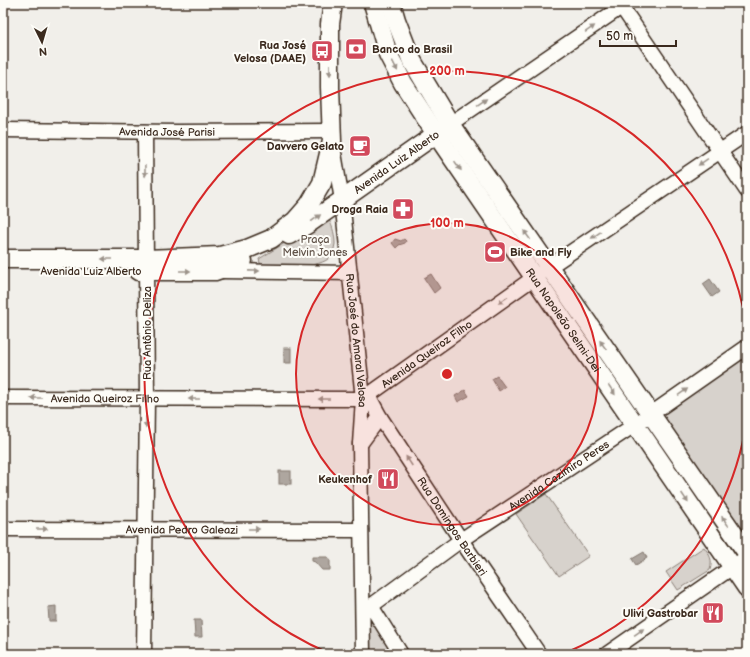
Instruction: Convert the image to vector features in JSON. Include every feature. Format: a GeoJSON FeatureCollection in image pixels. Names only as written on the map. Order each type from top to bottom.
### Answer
{"type":"FeatureCollection","features":[{"type":"Feature","properties":{"kind":"main road","name":"Rua José do Amaral Velosa"},"geometry":{"type":"LineString","coordinates":[[322,183],[331,136],[330,24],[333,3]]}},
{"type":"Feature","properties":{"kind":"main road","name":"Rua Napoleão Selmi-Dei"},"geometry":{"type":"LineString","coordinates":[[373,3],[388,54],[403,83],[443,129],[542,272],[650,414],[747,553]]}},
{"type":"Feature","properties":{"kind":"main road","name":"Rua Napoleão Selmi-Dei"},"geometry":{"type":"LineString","coordinates":[[391,3],[411,59],[443,129]]}},
{"type":"Feature","properties":{"kind":"main road","name":"Avenida Luiz Alberto"},"geometry":{"type":"LineString","coordinates":[[3,259],[146,265],[215,271],[244,261],[264,251],[308,224],[443,129]]}},
{"type":"Feature","properties":{"kind":"main road","name":"Avenida Luiz Alberto"},"geometry":{"type":"LineString","coordinates":[[3,271],[146,265],[220,256],[247,249],[271,239],[296,221],[309,205],[322,183]]}},
{"type":"Feature","properties":{"kind":"main road","name":"Rua Napoleão Selmi-Dei"},"geometry":{"type":"LineString","coordinates":[[542,272],[635,424],[747,588]]}},
{"type":"Feature","properties":{"kind":"street","name":"Avenida Luiz Alberto"},"geometry":{"type":"LineString","coordinates":[[443,129],[622,4]]}},
{"type":"Feature","properties":{"kind":"street"},"geometry":{"type":"LineString","coordinates":[[622,4],[747,191]]}},
{"type":"Feature","properties":{"kind":"street","name":"Avenida José Parisi"},"geometry":{"type":"LineString","coordinates":[[3,130],[331,136]]}},
{"type":"Feature","properties":{"kind":"street","name":"Rua Antônio Deliza"},"geometry":{"type":"LineString","coordinates":[[144,654],[147,399],[145,132]]}},
{"type":"Feature","properties":{"kind":"street","name":"Avenida Queiroz Filho"},"geometry":{"type":"LineString","coordinates":[[3,398],[147,399],[366,397],[542,272],[747,133]]}},
{"type":"Feature","properties":{"kind":"street","name":"Rua José do Amaral Velosa"},"geometry":{"type":"LineString","coordinates":[[331,136],[342,200],[366,397],[360,444],[361,530],[367,606],[363,654]]}},
{"type":"Feature","properties":{"kind":"street"},"geometry":{"type":"LineString","coordinates":[[215,271],[350,273]]}},
{"type":"Feature","properties":{"kind":"street","name":"Avenida Cazimiro Peres"},"geometry":{"type":"LineString","coordinates":[[367,606],[461,540],[650,414],[747,347]]}},
{"type":"Feature","properties":{"kind":"street","name":"Rua Domingos Barbieri"},"geometry":{"type":"LineString","coordinates":[[366,397],[539,654]]}},
{"type":"Feature","properties":{"kind":"street","name":"Rua José do Amaral Velosa"},"geometry":{"type":"LineString","coordinates":[[360,444],[380,418]]}},
{"type":"Feature","properties":{"kind":"street","name":"Avenida Pedro Galeazi"},"geometry":{"type":"LineString","coordinates":[[3,529],[361,530]]}},
{"type":"Feature","properties":{"kind":"street"},"geometry":{"type":"LineString","coordinates":[[607,654],[747,557]]}},
{"type":"Feature","properties":{"kind":"street"},"geometry":{"type":"LineString","coordinates":[[367,606],[401,654]]}},
{"type":"Feature","properties":{"kind":"green space","name":"Praça Melvin Jones"},"geometry":{"type":"Polygon","coordinates":[[[323,219],[329,220],[333,229],[335,241],[333,253],[326,260],[319,263],[300,266],[264,266],[260,263],[259,259],[323,219]]]}},
{"type":"Feature","properties":{"kind":"green space"},"geometry":{"type":"Polygon","coordinates":[[[747,352],[747,539],[663,421],[663,414],[666,409],[747,352]]]}},
{"type":"Feature","properties":{"kind":"green space"},"geometry":{"type":"Polygon","coordinates":[[[650,427],[735,550],[731,551],[647,429],[650,427]]]}},
{"type":"Feature","properties":{"kind":"green space"},"geometry":{"type":"Polygon","coordinates":[[[546,494],[589,556],[559,576],[516,514],[546,494]]]}},
{"type":"Feature","properties":{"kind":"green space"},"geometry":{"type":"Polygon","coordinates":[[[704,547],[710,558],[710,570],[678,590],[666,572],[704,547]]]}},
{"type":"Feature","properties":{"kind":"green space"},"geometry":{"type":"Polygon","coordinates":[[[369,622],[372,622],[391,651],[391,654],[373,654],[370,652],[369,622]]]}},
{"type":"Feature","properties":{"kind":"shaded area"},"geometry":{"type":"Polygon","coordinates":[[[395,239],[401,241],[404,239],[406,241],[396,248],[392,243],[395,239]]]}},
{"type":"Feature","properties":{"kind":"shaded area"},"geometry":{"type":"Polygon","coordinates":[[[431,274],[440,288],[434,293],[424,278],[431,274]]]}},
{"type":"Feature","properties":{"kind":"shaded area"},"geometry":{"type":"Polygon","coordinates":[[[710,279],[719,292],[712,297],[703,284],[710,279]]]}},
{"type":"Feature","properties":{"kind":"shaded area"},"geometry":{"type":"Polygon","coordinates":[[[284,348],[291,348],[291,363],[284,363],[284,348]]]}},
{"type":"Feature","properties":{"kind":"shaded area"},"geometry":{"type":"Polygon","coordinates":[[[497,376],[505,387],[499,391],[492,379],[497,376]]]}},
{"type":"Feature","properties":{"kind":"shaded area"},"geometry":{"type":"Polygon","coordinates":[[[465,390],[469,396],[458,402],[455,396],[465,390]]]}},
{"type":"Feature","properties":{"kind":"shaded area"},"geometry":{"type":"Polygon","coordinates":[[[279,471],[291,471],[291,484],[279,484],[279,471]]]}},
{"type":"Feature","properties":{"kind":"shaded area"},"geometry":{"type":"Polygon","coordinates":[[[644,552],[647,558],[636,565],[632,559],[644,552]]]}},
{"type":"Feature","properties":{"kind":"shaded area"},"geometry":{"type":"Polygon","coordinates":[[[312,557],[328,557],[330,560],[330,570],[322,570],[315,562],[312,561],[312,557]]]}},
{"type":"Feature","properties":{"kind":"shaded area"},"geometry":{"type":"Polygon","coordinates":[[[56,606],[56,621],[49,621],[48,607],[56,606]]]}},
{"type":"Feature","properties":{"kind":"shaded area"},"geometry":{"type":"Polygon","coordinates":[[[194,620],[201,620],[202,637],[195,637],[194,620]]]}},
{"type":"Feature","properties":{"kind":"place","name":"Banco do Brasil"},"geometry":{"type":"Point","coordinates":[356,49]}},
{"type":"Feature","properties":{"kind":"place","name":"Rua José Velosa (DAAE)"},"geometry":{"type":"Point","coordinates":[322,51]}},
{"type":"Feature","properties":{"kind":"place","name":"Davvero Gelato"},"geometry":{"type":"Point","coordinates":[360,146]}},
{"type":"Feature","properties":{"kind":"place","name":"Droga Raia"},"geometry":{"type":"Point","coordinates":[403,209]}},
{"type":"Feature","properties":{"kind":"place","name":"Bike and Fly"},"geometry":{"type":"Point","coordinates":[495,252]}},
{"type":"Feature","properties":{"kind":"place","name":"Keukenhof"},"geometry":{"type":"Point","coordinates":[388,479]}},
{"type":"Feature","properties":{"kind":"place","name":"Ulivi Gastrobar"},"geometry":{"type":"Point","coordinates":[713,613]}}]}
